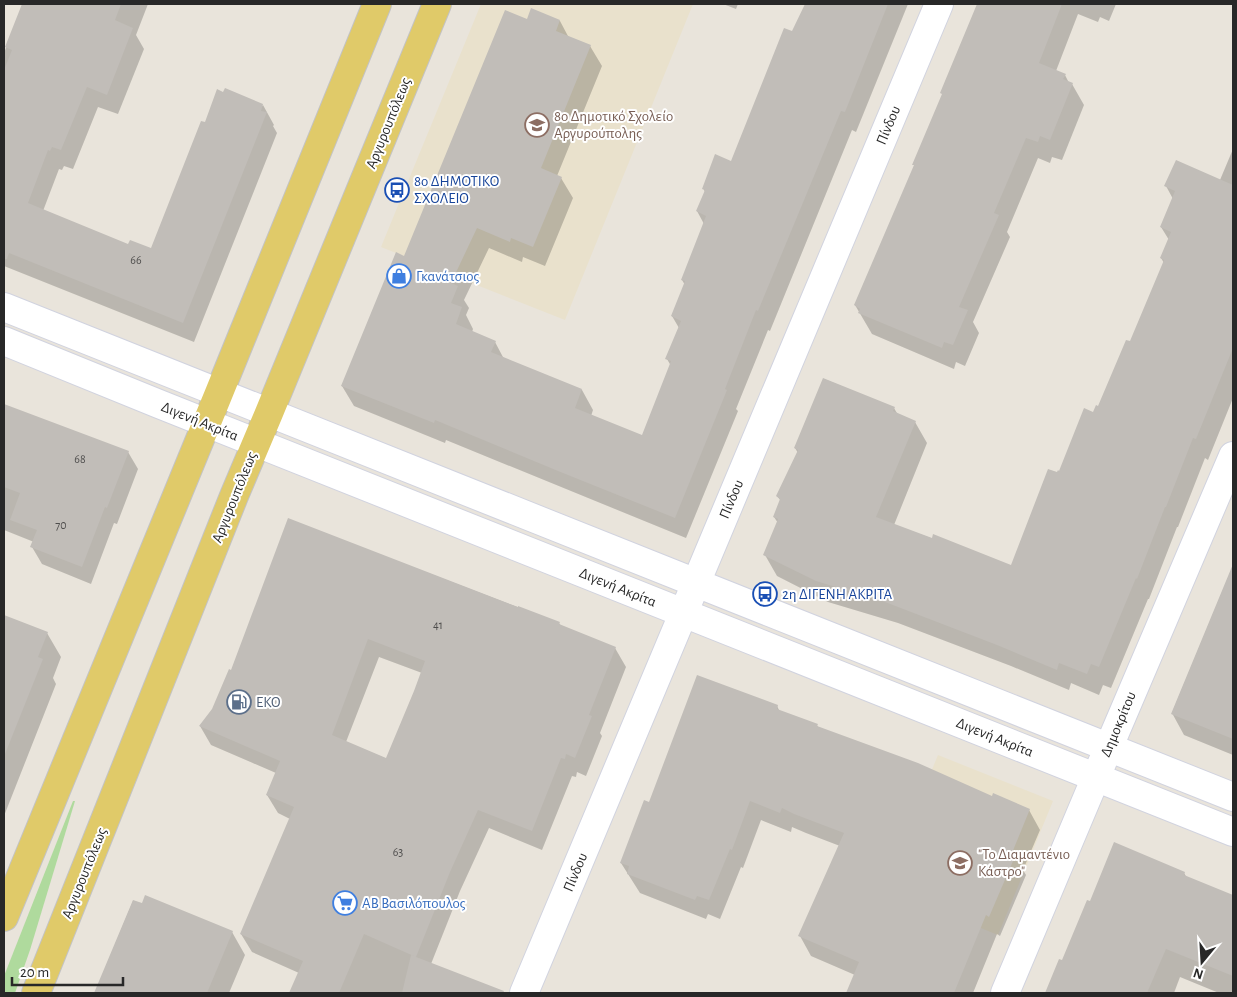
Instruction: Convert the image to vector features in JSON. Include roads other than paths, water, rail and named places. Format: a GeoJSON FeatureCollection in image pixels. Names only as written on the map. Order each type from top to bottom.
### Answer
{"type":"FeatureCollection","features":[{"type":"Feature","properties":{"kind":"main road"},"geometry":{"type":"LineString","coordinates":[[4,917],[377,4]]}},
{"type":"Feature","properties":{"kind":"main road","name":"Αργυρουπόλεως"},"geometry":{"type":"LineString","coordinates":[[36,993],[224,520],[270,413],[438,4]]}},
{"type":"Feature","properties":{"kind":"street","name":"Πίνδου"},"geometry":{"type":"LineString","coordinates":[[524,993],[939,4]]}},
{"type":"Feature","properties":{"kind":"street"},"geometry":{"type":"LineString","coordinates":[[4,307],[1233,796]]}},
{"type":"Feature","properties":{"kind":"street","name":"Διγενή Ακρίτα"},"geometry":{"type":"LineString","coordinates":[[4,342],[1233,832]]}},
{"type":"Feature","properties":{"kind":"street","name":"Δημοκρίτου"},"geometry":{"type":"LineString","coordinates":[[1005,993],[1233,456]]}},
{"type":"Feature","properties":{"kind":"place","name":"8ο Δημοτικό Σχολείο Αργυρούπολης"},"geometry":{"type":"Point","coordinates":[537,125]}},
{"type":"Feature","properties":{"kind":"place","name":"8ο ΔΗΜΟΤΙΚΟ ΣΧΟΛΕΙΟ"},"geometry":{"type":"Point","coordinates":[397,190]}},
{"type":"Feature","properties":{"kind":"place","name":"Γκανάτσιος"},"geometry":{"type":"Point","coordinates":[399,276]}},
{"type":"Feature","properties":{"kind":"place","name":"2η ΔΙΓΕΝΗ ΑΚΡΙΤΑ"},"geometry":{"type":"Point","coordinates":[765,594]}},
{"type":"Feature","properties":{"kind":"place","name":"ΕΚΟ"},"geometry":{"type":"Point","coordinates":[239,702]}},
{"type":"Feature","properties":{"kind":"place","name":"\"Το Διαμαντένιο Κάστρο\""},"geometry":{"type":"Point","coordinates":[960,863]}},
{"type":"Feature","properties":{"kind":"place","name":"ΑΒ Βασιλόπουλος"},"geometry":{"type":"Point","coordinates":[345,903]}}]}
